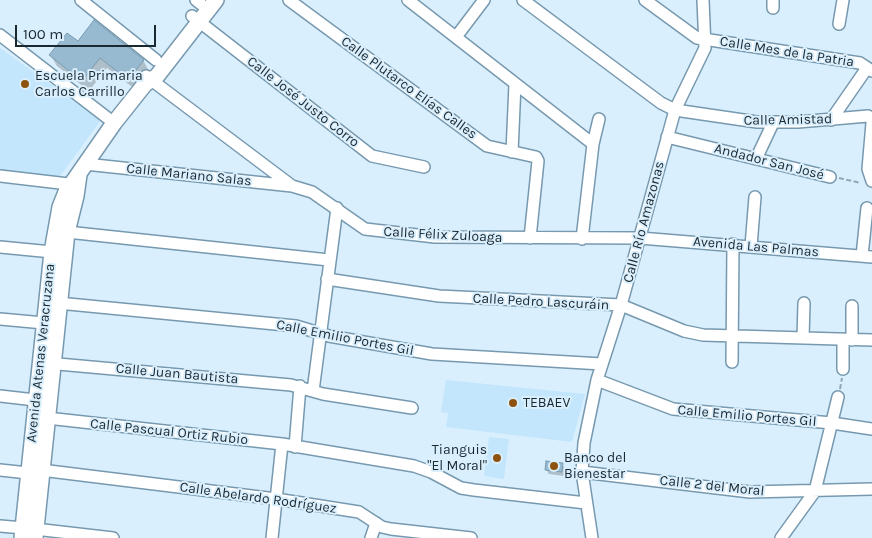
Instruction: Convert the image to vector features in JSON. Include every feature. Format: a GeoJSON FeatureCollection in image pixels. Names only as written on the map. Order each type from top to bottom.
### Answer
{"type":"FeatureCollection","features":[{"type":"Feature","properties":{"kind":"main road","name":"Avenida Atenas Veracruzana"},"geometry":{"type":"LineString","coordinates":[[148,80],[156,60],[201,7]]}},
{"type":"Feature","properties":{"kind":"main road","name":"Avenida Atenas Veracruzana"},"geometry":{"type":"LineString","coordinates":[[46,363],[44,323],[52,252],[60,207],[114,123],[201,7]]}},
{"type":"Feature","properties":{"kind":"main road","name":"Avenida Atenas Veracruzana"},"geometry":{"type":"LineString","coordinates":[[29,533],[46,363],[58,303],[67,232],[78,177]]}},
{"type":"Feature","properties":{"kind":"street"},"geometry":{"type":"LineString","coordinates":[[81,0],[156,60]]}},
{"type":"Feature","properties":{"kind":"street","name":"Calle Plutarco Elías Calles"},"geometry":{"type":"LineString","coordinates":[[289,0],[487,146],[536,157],[538,161],[530,238]]}},
{"type":"Feature","properties":{"kind":"street"},"geometry":{"type":"LineString","coordinates":[[408,0],[593,144]]}},
{"type":"Feature","properties":{"kind":"street"},"geometry":{"type":"LineString","coordinates":[[456,37],[484,0]]}},
{"type":"Feature","properties":{"kind":"street"},"geometry":{"type":"LineString","coordinates":[[524,0],[661,103],[675,110]]}},
{"type":"Feature","properties":{"kind":"street","name":"Calle Mes de la Patria"},"geometry":{"type":"LineString","coordinates":[[645,0],[692,36],[706,40],[860,62],[870,69]]}},
{"type":"Feature","properties":{"kind":"street"},"geometry":{"type":"LineString","coordinates":[[703,0],[706,40]]}},
{"type":"Feature","properties":{"kind":"street"},"geometry":{"type":"LineString","coordinates":[[839,24],[843,0]]}},
{"type":"Feature","properties":{"kind":"street","name":"Calle José Justo Corro"},"geometry":{"type":"LineString","coordinates":[[201,7],[372,156],[424,167]]}},
{"type":"Feature","properties":{"kind":"street"},"geometry":{"type":"LineString","coordinates":[[0,35],[114,123]]}},
{"type":"Feature","properties":{"kind":"street","name":"Calle Río Amazonas"},"geometry":{"type":"LineString","coordinates":[[592,538],[582,472],[584,443],[597,380],[621,305],[675,110],[703,55],[706,40]]}},
{"type":"Feature","properties":{"kind":"street"},"geometry":{"type":"LineString","coordinates":[[831,120],[870,69]]}},
{"type":"Feature","properties":{"kind":"street","name":"Calle Félix Zuloaga"},"geometry":{"type":"LineString","coordinates":[[148,80],[292,186],[312,192],[337,208],[358,225],[374,231],[435,237],[640,238]]}},
{"type":"Feature","properties":{"kind":"street"},"geometry":{"type":"LineString","coordinates":[[512,152],[515,84]]}},
{"type":"Feature","properties":{"kind":"street","name":"Calle Amistad"},"geometry":{"type":"LineString","coordinates":[[675,110],[739,121],[773,123],[872,119]]}},
{"type":"Feature","properties":{"kind":"street"},"geometry":{"type":"LineString","coordinates":[[582,239],[593,144],[599,119]]}},
{"type":"Feature","properties":{"kind":"street"},"geometry":{"type":"LineString","coordinates":[[871,183],[868,169],[872,119]]}},
{"type":"Feature","properties":{"kind":"street"},"geometry":{"type":"LineString","coordinates":[[756,159],[773,123]]}},
{"type":"Feature","properties":{"kind":"street","name":"Andador San José"},"geometry":{"type":"LineString","coordinates":[[668,137],[830,177]]}},
{"type":"Feature","properties":{"kind":"street","name":"Calle Mariano Salas"},"geometry":{"type":"LineString","coordinates":[[0,176],[78,177],[292,186]]}},
{"type":"Feature","properties":{"kind":"street"},"geometry":{"type":"LineString","coordinates":[[751,246],[755,197]]}},
{"type":"Feature","properties":{"kind":"street"},"geometry":{"type":"LineString","coordinates":[[313,391],[337,208]]}},
{"type":"Feature","properties":{"kind":"street"},"geometry":{"type":"LineString","coordinates":[[867,208],[867,256]]}},
{"type":"Feature","properties":{"kind":"street"},"geometry":{"type":"LineString","coordinates":[[67,232],[329,260]]}},
{"type":"Feature","properties":{"kind":"street","name":"Avenida Las Palmas"},"geometry":{"type":"LineString","coordinates":[[640,238],[867,256]]}},
{"type":"Feature","properties":{"kind":"street"},"geometry":{"type":"LineString","coordinates":[[732,362],[733,244]]}},
{"type":"Feature","properties":{"kind":"street"},"geometry":{"type":"LineString","coordinates":[[0,247],[52,252]]}},
{"type":"Feature","properties":{"kind":"street","name":"Calle Pedro Lascuráin"},"geometry":{"type":"LineString","coordinates":[[327,279],[439,296],[621,305],[693,333],[872,340]]}},
{"type":"Feature","properties":{"kind":"street","name":"Calle Emilio Portes Gil"},"geometry":{"type":"LineString","coordinates":[[58,303],[296,326],[320,333],[432,354],[602,364]]}},
{"type":"Feature","properties":{"kind":"street"},"geometry":{"type":"LineString","coordinates":[[803,338],[804,303]]}},
{"type":"Feature","properties":{"kind":"street"},"geometry":{"type":"LineString","coordinates":[[843,369],[852,306]]}},
{"type":"Feature","properties":{"kind":"street"},"geometry":{"type":"LineString","coordinates":[[0,319],[44,323]]}},
{"type":"Feature","properties":{"kind":"street","name":"Calle Juan Bautista"},"geometry":{"type":"LineString","coordinates":[[46,363],[300,386],[313,391],[412,408]]}},
{"type":"Feature","properties":{"kind":"street","name":"Calle Emilio Portes Gil"},"geometry":{"type":"LineString","coordinates":[[597,380],[673,409],[832,423],[872,429]]}},
{"type":"Feature","properties":{"kind":"street"},"geometry":{"type":"LineString","coordinates":[[296,447],[300,386]]}},
{"type":"Feature","properties":{"kind":"street"},"geometry":{"type":"LineString","coordinates":[[0,396],[42,400]]}},
{"type":"Feature","properties":{"kind":"street"},"geometry":{"type":"LineString","coordinates":[[781,538],[815,491],[838,396]]}},
{"type":"Feature","properties":{"kind":"street","name":"Calle Pascual Ortiz Rubio"},"geometry":{"type":"LineString","coordinates":[[56,419],[282,444],[414,466],[431,472],[461,488],[586,503]]}},
{"type":"Feature","properties":{"kind":"street"},"geometry":{"type":"LineString","coordinates":[[272,538],[282,444]]}},
{"type":"Feature","properties":{"kind":"street","name":"Calle Abelardo Rodríguez"},"geometry":{"type":"LineString","coordinates":[[0,470],[35,471],[276,499],[359,512],[391,530],[471,538]]}},
{"type":"Feature","properties":{"kind":"street","name":"Calle 2 del Moral"},"geometry":{"type":"LineString","coordinates":[[582,472],[750,492],[872,488]]}},
{"type":"Feature","properties":{"kind":"street"},"geometry":{"type":"LineString","coordinates":[[371,538],[376,523]]}},
{"type":"Feature","properties":{"kind":"street"},"geometry":{"type":"LineString","coordinates":[[0,526],[29,533],[113,538]]}},
{"type":"Feature","properties":{"kind":"path","name":"Andador San José"},"geometry":{"type":"LineString","coordinates":[[830,177],[871,183]]}},
{"type":"Feature","properties":{"kind":"path"},"geometry":{"type":"LineString","coordinates":[[838,396],[843,369]]}},
{"type":"Feature","properties":{"kind":"shaded area","name":"Escuela Primaria Carlos Carrillo"},"geometry":{"type":"Polygon","coordinates":[[[0,48],[101,120],[58,179],[0,172],[0,48]]]}},
{"type":"Feature","properties":{"kind":"shaded area","name":"TEBAEV"},"geometry":{"type":"Polygon","coordinates":[[[446,380],[585,394],[572,442],[446,427],[448,413],[441,412],[446,380]]]}},
{"type":"Feature","properties":{"kind":"shaded area","name":"Tianguis \"El Moral\""},"geometry":{"type":"Polygon","coordinates":[[[489,437],[509,439],[504,479],[484,476],[489,437]]]}},
{"type":"Feature","properties":{"kind":"building"},"geometry":{"type":"Polygon","coordinates":[[[94,20],[144,60],[128,80],[100,58],[82,81],[49,55],[67,33],[78,41],[94,20]]]}},
{"type":"Feature","properties":{"kind":"building","name":"Banco del Bienestar"},"geometry":{"type":"Polygon","coordinates":[[[546,461],[563,463],[562,472],[545,470],[546,461]]]}},
{"type":"Feature","properties":{"kind":"place","name":"Escuela Primaria Carlos Carrillo"},"geometry":{"type":"Point","coordinates":[25,84]}},
{"type":"Feature","properties":{"kind":"place","name":"TEBAEV"},"geometry":{"type":"Point","coordinates":[513,403]}},
{"type":"Feature","properties":{"kind":"place","name":"Tianguis \"El Moral\""},"geometry":{"type":"Point","coordinates":[497,458]}},
{"type":"Feature","properties":{"kind":"place","name":"Banco del Bienestar"},"geometry":{"type":"Point","coordinates":[554,466]}}]}
